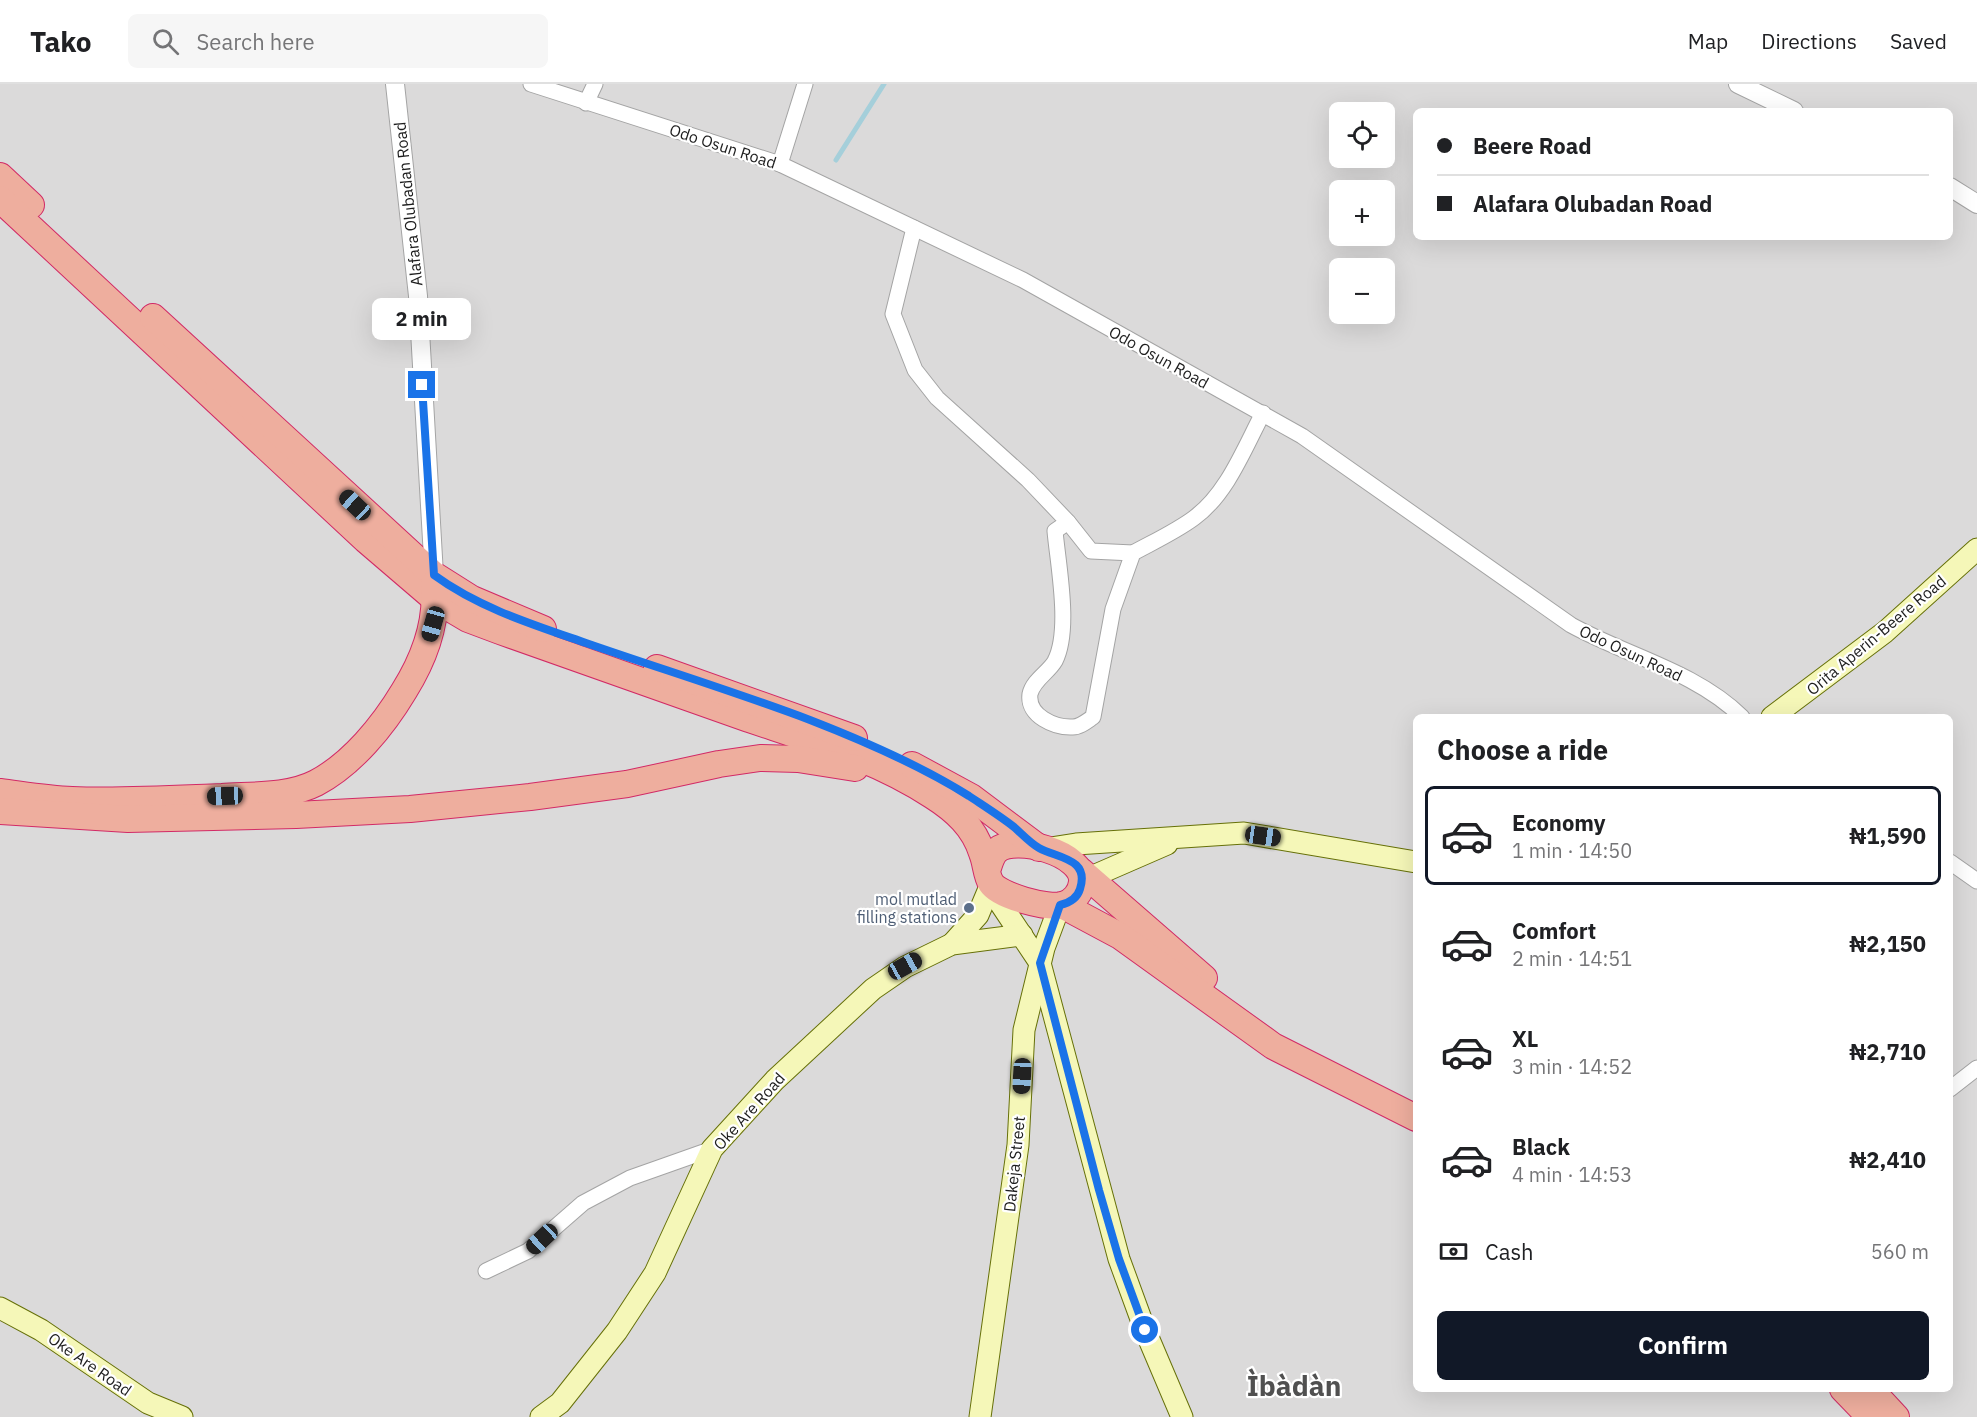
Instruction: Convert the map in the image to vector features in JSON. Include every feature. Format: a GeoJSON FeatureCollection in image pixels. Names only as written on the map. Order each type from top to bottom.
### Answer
{"type":"FeatureCollection","features":[{"type":"Feature","properties":{"kind":"highway"},"geometry":{"type":"LineString","coordinates":[[0,176],[366,540],[436,600],[468,619],[500,632],[971,797],[1041,849]]}},
{"type":"Feature","properties":{"kind":"highway"},"geometry":{"type":"LineString","coordinates":[[0,199],[453,590],[509,616],[809,720],[907,774],[957,813],[971,830],[982,851],[991,881],[1012,897],[1051,906],[1061,905],[1072,901],[1079,892],[1084,877]]}},
{"type":"Feature","properties":{"kind":"highway"},"geometry":{"type":"LineString","coordinates":[[0,811],[73,817],[158,809],[286,792],[315,783],[344,763],[378,727],[413,676],[427,646],[436,600],[434,575]]}},
{"type":"Feature","properties":{"kind":"highway"},"geometry":{"type":"LineString","coordinates":[[0,792],[158,809],[411,809],[627,784],[719,764],[760,758],[798,759],[907,774]]}},
{"type":"Feature","properties":{"kind":"highway"},"geometry":{"type":"LineString","coordinates":[[991,881],[996,851],[1006,846],[1021,845],[1067,857],[1084,877],[1245,1009],[1413,1116]]}},
{"type":"Feature","properties":{"kind":"highway"},"geometry":{"type":"LineString","coordinates":[[1061,905],[1120,936],[1273,1046],[1368,1086],[1413,1101]]}},
{"type":"Feature","properties":{"kind":"highway"},"geometry":{"type":"LineString","coordinates":[[1846,1392],[1870,1417]]}},
{"type":"Feature","properties":{"kind":"highway"},"geometry":{"type":"LineString","coordinates":[[1873,1392],[1896,1417]]}},
{"type":"Feature","properties":{"kind":"main road","name":"Orita Aperin-Beere Road"},"geometry":{"type":"LineString","coordinates":[[1776,714],[1885,632],[1977,549]]}},
{"type":"Feature","properties":{"kind":"main road"},"geometry":{"type":"LineString","coordinates":[[1041,849],[1076,844],[1244,834],[1413,862]]}},
{"type":"Feature","properties":{"kind":"main road"},"geometry":{"type":"LineString","coordinates":[[1084,877],[1181,838]]}},
{"type":"Feature","properties":{"kind":"main road"},"geometry":{"type":"LineString","coordinates":[[991,881],[1000,903],[1040,963],[1119,1259],[1145,1330],[1182,1417]]}},
{"type":"Feature","properties":{"kind":"main road","name":"Oke Are Road"},"geometry":{"type":"LineString","coordinates":[[952,944],[978,915],[991,881]]}},
{"type":"Feature","properties":{"kind":"main road","name":"Dakeja Street"},"geometry":{"type":"LineString","coordinates":[[980,1417],[1018,1145],[1024,1030],[1040,963],[1061,905]]}},
{"type":"Feature","properties":{"kind":"main road","name":"Oke Are Road"},"geometry":{"type":"LineString","coordinates":[[541,1417],[560,1403],[589,1370],[655,1273],[712,1149],[775,1080],[873,989],[905,966],[952,944],[1022,935]]}},
{"type":"Feature","properties":{"kind":"main road","name":"Oke Are Road"},"geometry":{"type":"LineString","coordinates":[[0,1308],[41,1330],[148,1403],[182,1417]]}},
{"type":"Feature","properties":{"kind":"street","name":"Alafara Olubadan Road"},"geometry":{"type":"LineString","coordinates":[[395,84],[418,296],[434,575]]}},
{"type":"Feature","properties":{"kind":"street","name":"Odo Osun Road"},"geometry":{"type":"LineString","coordinates":[[531,84],[780,164],[1023,280],[1263,413],[1334,458],[1373,488],[1571,625],[1600,641],[1698,683],[1723,699],[1739,714]]}},
{"type":"Feature","properties":{"kind":"street"},"geometry":{"type":"LineString","coordinates":[[586,103],[595,84]]}},
{"type":"Feature","properties":{"kind":"street"},"geometry":{"type":"LineString","coordinates":[[780,164],[805,84]]}},
{"type":"Feature","properties":{"kind":"street"},"geometry":{"type":"LineString","coordinates":[[1738,84],[1788,108]]}},
{"type":"Feature","properties":{"kind":"street"},"geometry":{"type":"LineString","coordinates":[[1953,189],[1977,204]]}},
{"type":"Feature","properties":{"kind":"street"},"geometry":{"type":"LineString","coordinates":[[914,228],[892,314],[915,370],[937,398],[1028,480],[1068,522],[1091,551],[1132,553],[1193,519],[1210,504],[1229,476],[1263,413]]}},
{"type":"Feature","properties":{"kind":"street"},"geometry":{"type":"LineString","coordinates":[[1068,522],[1054,531],[1061,601],[1061,636],[1055,661],[1040,676],[1030,694],[1034,711],[1040,718],[1073,727],[1084,724],[1093,717],[1113,609],[1132,553]]}},
{"type":"Feature","properties":{"kind":"street"},"geometry":{"type":"LineString","coordinates":[[1953,864],[1977,881]]}},
{"type":"Feature","properties":{"kind":"street"},"geometry":{"type":"LineString","coordinates":[[1953,1087],[1977,1068]]}},
{"type":"Feature","properties":{"kind":"street"},"geometry":{"type":"LineString","coordinates":[[486,1271],[528,1251],[583,1203],[630,1178],[712,1149]]}},
{"type":"Feature","properties":{"kind":"shaded area"},"geometry":{"type":"Polygon","coordinates":[[[0,84],[1977,84],[1977,1417],[0,1417],[0,84]]]}},
{"type":"Feature","properties":{"kind":"waterway"},"geometry":{"type":"LineString","coordinates":[[836,160],[884,84]]}},
{"type":"Feature","properties":{"kind":"place","name":"mol mutlad filling stations"},"geometry":{"type":"Point","coordinates":[969,908]}},
{"type":"Feature","properties":{"kind":"district","name":"Ìbàdàn"},"geometry":{"type":"Point","coordinates":[1294,1386]}},
{"type":"Feature","properties":{"kind":"route"},"geometry":{"type":"LineString","coordinates":[[422,385],[434,575],[453,590],[537,627],[809,720],[865,742],[971,797],[1013,826],[1039,848],[1067,857],[1075,863],[1082,881],[1079,892],[1072,901],[1060,905],[1040,963],[1099,1190],[1119,1259],[1145,1330]]}}]}
